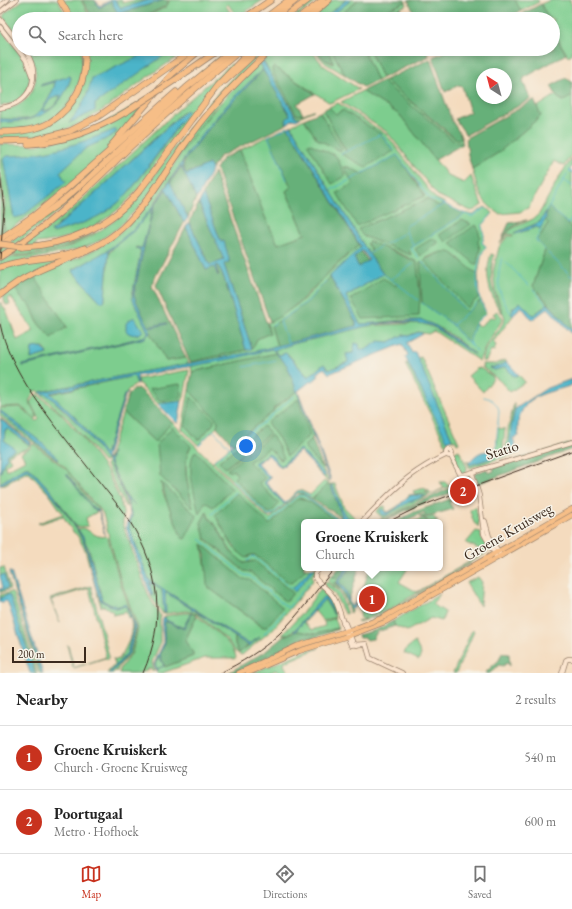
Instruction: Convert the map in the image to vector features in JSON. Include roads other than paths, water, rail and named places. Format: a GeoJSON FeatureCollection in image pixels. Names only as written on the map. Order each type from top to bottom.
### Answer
{"type":"FeatureCollection","features":[{"type":"Feature","properties":{"kind":"highway"},"geometry":{"type":"LineString","coordinates":[[60,0],[67,12]]}},
{"type":"Feature","properties":{"kind":"highway"},"geometry":{"type":"LineString","coordinates":[[254,12],[271,0]]}},
{"type":"Feature","properties":{"kind":"highway"},"geometry":{"type":"LineString","coordinates":[[273,12],[289,0]]}},
{"type":"Feature","properties":{"kind":"highway"},"geometry":{"type":"LineString","coordinates":[[281,12],[296,0]]}},
{"type":"Feature","properties":{"kind":"highway"},"geometry":{"type":"LineString","coordinates":[[292,12],[309,0]]}},
{"type":"Feature","properties":{"kind":"highway"},"geometry":{"type":"LineString","coordinates":[[294,12],[309,0]]}},
{"type":"Feature","properties":{"kind":"highway"},"geometry":{"type":"LineString","coordinates":[[307,12],[323,0]]}},
{"type":"Feature","properties":{"kind":"highway"},"geometry":{"type":"LineString","coordinates":[[315,12],[329,0]]}},
{"type":"Feature","properties":{"kind":"highway"},"geometry":{"type":"LineString","coordinates":[[0,132],[12,132],[39,127],[60,115],[75,98],[82,85],[85,56]]}},
{"type":"Feature","properties":{"kind":"highway"},"geometry":{"type":"LineString","coordinates":[[0,142],[34,140],[70,131],[99,116],[184,56]]}},
{"type":"Feature","properties":{"kind":"highway"},"geometry":{"type":"LineString","coordinates":[[91,168],[172,74],[194,56]]}},
{"type":"Feature","properties":{"kind":"highway"},"geometry":{"type":"LineString","coordinates":[[0,142],[10,145],[36,144],[64,139],[92,130],[106,124],[129,110],[210,56]]}},
{"type":"Feature","properties":{"kind":"highway"},"geometry":{"type":"LineString","coordinates":[[0,239],[36,214],[63,192],[220,56]]}},
{"type":"Feature","properties":{"kind":"highway"},"geometry":{"type":"LineString","coordinates":[[0,245],[62,201],[186,88],[225,56]]}},
{"type":"Feature","properties":{"kind":"highway"},"geometry":{"type":"LineString","coordinates":[[0,257],[23,243],[59,214],[156,124],[234,56]]}},
{"type":"Feature","properties":{"kind":"highway"},"geometry":{"type":"LineString","coordinates":[[0,245],[22,247],[38,246],[67,240],[94,229],[117,214],[137,194],[217,86],[245,56]]}},
{"type":"Feature","properties":{"kind":"highway"},"geometry":{"type":"LineString","coordinates":[[207,99],[253,56]]}},
{"type":"Feature","properties":{"kind":"highway"},"geometry":{"type":"LineString","coordinates":[[0,295],[11,286],[28,276],[77,256],[101,244],[121,229],[141,207],[208,113],[243,75],[264,56]]}},
{"type":"Feature","properties":{"kind":"highway"},"geometry":{"type":"LineString","coordinates":[[0,267],[19,262],[60,256],[82,250],[121,229]]}},
{"type":"Feature","properties":{"kind":"main road","name":"Groene Kruisweg"},"geometry":{"type":"LineString","coordinates":[[497,555],[572,510]]}},
{"type":"Feature","properties":{"kind":"main road","name":"Groene Kruisweg"},"geometry":{"type":"LineString","coordinates":[[239,673],[296,646],[348,633],[384,617],[572,515]]}},
{"type":"Feature","properties":{"kind":"main road"},"geometry":{"type":"LineString","coordinates":[[248,673],[286,656],[348,633]]}},
{"type":"Feature","properties":{"kind":"street"},"geometry":{"type":"LineString","coordinates":[[0,6],[7,0]]}},
{"type":"Feature","properties":{"kind":"street"},"geometry":{"type":"LineString","coordinates":[[0,12],[16,0]]}},
{"type":"Feature","properties":{"kind":"street"},"geometry":{"type":"LineString","coordinates":[[0,19],[12,34]]}},
{"type":"Feature","properties":{"kind":"street"},"geometry":{"type":"LineString","coordinates":[[0,27],[12,42]]}},
{"type":"Feature","properties":{"kind":"street"},"geometry":{"type":"LineString","coordinates":[[23,56],[28,62],[33,78]]}},
{"type":"Feature","properties":{"kind":"street"},"geometry":{"type":"LineString","coordinates":[[0,108],[10,107],[18,103],[27,94],[34,73],[32,64],[28,56]]}},
{"type":"Feature","properties":{"kind":"street","name":"Statio"},"geometry":{"type":"LineString","coordinates":[[365,519],[389,494],[409,477],[428,464],[449,455],[462,476],[572,442]]}},
{"type":"Feature","properties":{"kind":"street"},"geometry":{"type":"LineString","coordinates":[[472,473],[479,495],[485,536],[497,555]]}},
{"type":"Feature","properties":{"kind":"street"},"geometry":{"type":"LineString","coordinates":[[318,571],[314,578],[330,592],[354,644],[366,644],[370,658],[402,673]]}},
{"type":"Feature","properties":{"kind":"street"},"geometry":{"type":"LineString","coordinates":[[562,673],[570,659]]}},
{"type":"Feature","properties":{"kind":"water"},"geometry":{"type":"Polygon","coordinates":[[[95,0],[100,6],[110,0],[115,0],[121,8],[149,0],[164,0],[125,12],[117,12],[111,1],[99,8],[95,0]]]}},
{"type":"Feature","properties":{"kind":"water"},"geometry":{"type":"Polygon","coordinates":[[[346,0],[351,0],[336,12],[331,12],[346,0]]]}},
{"type":"Feature","properties":{"kind":"water"},"geometry":{"type":"Polygon","coordinates":[[[140,56],[163,56],[95,104],[95,111],[69,123],[84,102],[92,78],[140,56]]]}},
{"type":"Feature","properties":{"kind":"water"},"geometry":{"type":"Polygon","coordinates":[[[263,61],[296,117],[300,118],[296,120],[293,119],[287,124],[286,120],[290,115],[263,70],[217,118],[183,162],[185,172],[187,174],[209,164],[212,169],[198,197],[196,198],[181,166],[170,182],[188,218],[184,223],[166,189],[155,205],[148,228],[134,296],[148,327],[167,324],[149,328],[150,333],[145,338],[23,366],[22,365],[146,336],[148,332],[132,298],[141,251],[136,248],[142,248],[153,208],[136,229],[109,251],[104,302],[101,302],[74,273],[73,270],[108,250],[135,228],[155,204],[189,151],[211,123],[235,96],[263,69],[260,63],[263,61]]]}},
{"type":"Feature","properties":{"kind":"water"},"geometry":{"type":"Polygon","coordinates":[[[70,76],[71,78],[60,100],[53,108],[44,114],[35,118],[13,122],[0,122],[0,119],[28,119],[39,113],[50,97],[55,82],[40,85],[70,76]],[[61,95],[51,99],[42,111],[51,108],[61,95]]]}},
{"type":"Feature","properties":{"kind":"water"},"geometry":{"type":"Polygon","coordinates":[[[186,110],[187,113],[161,150],[132,188],[118,203],[101,215],[74,226],[53,233],[51,232],[101,188],[186,110]]]}},
{"type":"Feature","properties":{"kind":"water"},"geometry":{"type":"Polygon","coordinates":[[[291,126],[369,254],[383,274],[346,296],[360,324],[422,320],[436,326],[475,354],[434,327],[418,323],[372,325],[296,343],[274,350],[279,355],[286,353],[308,377],[324,364],[329,370],[348,362],[346,354],[353,353],[355,343],[359,344],[360,349],[365,350],[379,341],[389,342],[403,335],[408,336],[417,333],[423,334],[407,343],[412,353],[415,352],[452,439],[447,441],[405,357],[408,355],[402,344],[329,374],[324,368],[317,374],[319,376],[298,391],[331,480],[330,481],[287,365],[272,349],[237,358],[137,376],[138,384],[134,376],[50,393],[75,417],[105,455],[124,395],[128,392],[125,396],[106,458],[109,460],[112,452],[110,463],[126,497],[135,505],[127,500],[132,516],[129,527],[149,580],[249,644],[260,637],[249,646],[194,610],[191,611],[192,609],[165,592],[166,612],[164,613],[162,590],[149,582],[153,595],[151,596],[126,527],[130,516],[127,501],[107,460],[71,416],[46,394],[42,394],[40,392],[248,353],[356,326],[356,322],[330,277],[361,247],[288,127],[291,126]],[[361,251],[354,258],[359,267],[369,260],[363,251],[361,251]]]}},
{"type":"Feature","properties":{"kind":"water"},"geometry":{"type":"Polygon","coordinates":[[[116,129],[116,133],[86,148],[60,172],[66,182],[23,216],[14,218],[3,159],[6,156],[62,148],[116,129]]]}},
{"type":"Feature","properties":{"kind":"water"},"geometry":{"type":"Polygon","coordinates":[[[203,194],[221,242],[224,241],[229,262],[224,264],[252,349],[246,350],[224,278],[218,265],[216,266],[218,276],[214,267],[206,270],[186,227],[189,222],[210,265],[224,260],[199,203],[203,194]]]}},
{"type":"Feature","properties":{"kind":"water"},"geometry":{"type":"Polygon","coordinates":[[[546,211],[546,219],[540,229],[537,227],[515,234],[514,233],[540,222],[546,211]]]}},
{"type":"Feature","properties":{"kind":"water"},"geometry":{"type":"Polygon","coordinates":[[[520,302],[534,315],[548,304],[572,330],[572,334],[548,308],[532,320],[521,306],[513,316],[511,314],[513,311],[512,309],[520,302]]]}},
{"type":"Feature","properties":{"kind":"water"},"geometry":{"type":"Polygon","coordinates":[[[132,318],[135,318],[143,331],[137,335],[132,335],[126,331],[126,323],[132,318]]]}},
{"type":"Feature","properties":{"kind":"water"},"geometry":{"type":"Polygon","coordinates":[[[42,347],[47,354],[31,359],[32,348],[42,347]]]}},
{"type":"Feature","properties":{"kind":"water"},"geometry":{"type":"Polygon","coordinates":[[[507,362],[519,375],[512,375],[506,367],[495,370],[490,368],[499,366],[507,362]]]}},
{"type":"Feature","properties":{"kind":"water"},"geometry":{"type":"Polygon","coordinates":[[[572,379],[572,385],[541,395],[528,403],[523,409],[519,418],[519,436],[513,438],[517,451],[509,453],[511,427],[515,409],[547,388],[572,379]]]}},
{"type":"Feature","properties":{"kind":"water"},"geometry":{"type":"Polygon","coordinates":[[[182,401],[178,424],[158,404],[182,401]]]}},
{"type":"Feature","properties":{"kind":"water"},"geometry":{"type":"Polygon","coordinates":[[[1,411],[41,442],[59,459],[58,460],[3,415],[0,412],[1,411]]]}},
{"type":"Feature","properties":{"kind":"water"},"geometry":{"type":"Polygon","coordinates":[[[0,419],[31,443],[30,445],[8,429],[5,430],[4,440],[15,449],[6,455],[7,458],[0,473],[1,424],[0,419]]]}},
{"type":"Feature","properties":{"kind":"water"},"geometry":{"type":"Polygon","coordinates":[[[300,449],[325,475],[324,477],[300,451],[281,468],[268,455],[257,463],[271,478],[266,483],[285,503],[284,504],[264,483],[268,478],[254,463],[269,453],[281,466],[300,449]]]}},
{"type":"Feature","properties":{"kind":"water"},"geometry":{"type":"Polygon","coordinates":[[[497,450],[495,457],[470,465],[469,462],[479,454],[488,451],[494,452],[497,450]]]}},
{"type":"Feature","properties":{"kind":"water"},"geometry":{"type":"Polygon","coordinates":[[[25,467],[29,467],[51,491],[83,537],[90,555],[102,600],[111,605],[115,604],[115,607],[126,604],[135,630],[129,653],[111,673],[109,673],[127,653],[133,630],[133,625],[126,606],[115,608],[101,601],[96,588],[86,548],[76,527],[29,470],[26,470],[0,485],[0,483],[25,467]]]}},
{"type":"Feature","properties":{"kind":"water"},"geometry":{"type":"Polygon","coordinates":[[[67,474],[92,507],[99,511],[105,535],[99,512],[93,509],[67,474]]]}},
{"type":"Feature","properties":{"kind":"water"},"geometry":{"type":"Polygon","coordinates":[[[332,484],[344,514],[350,519],[342,519],[339,517],[342,516],[331,486],[332,484]]]}},
{"type":"Feature","properties":{"kind":"water"},"geometry":{"type":"Polygon","coordinates":[[[412,495],[426,496],[409,502],[387,515],[382,515],[380,510],[382,509],[386,513],[390,512],[412,495]]]}},
{"type":"Feature","properties":{"kind":"water"},"geometry":{"type":"Polygon","coordinates":[[[309,571],[312,571],[295,592],[292,589],[309,571]]]}},
{"type":"Feature","properties":{"kind":"water"},"geometry":{"type":"Polygon","coordinates":[[[345,571],[348,571],[339,582],[346,591],[351,606],[354,606],[354,603],[356,603],[355,607],[352,609],[345,594],[337,582],[345,571]]]}},
{"type":"Feature","properties":{"kind":"water"},"geometry":{"type":"Polygon","coordinates":[[[9,572],[11,572],[43,673],[41,673],[9,572]]]}},
{"type":"Feature","properties":{"kind":"water"},"geometry":{"type":"Polygon","coordinates":[[[4,574],[8,588],[0,591],[0,589],[3,588],[0,576],[4,574]]]}},
{"type":"Feature","properties":{"kind":"water"},"geometry":{"type":"Polygon","coordinates":[[[7,595],[10,596],[35,673],[30,673],[8,603],[6,601],[0,603],[0,598],[7,595]]]}},
{"type":"Feature","properties":{"kind":"water"},"geometry":{"type":"Polygon","coordinates":[[[324,596],[329,601],[334,615],[325,599],[297,629],[297,631],[293,632],[324,596]]]}},
{"type":"Feature","properties":{"kind":"water"},"geometry":{"type":"Polygon","coordinates":[[[191,613],[184,629],[165,621],[165,643],[160,655],[164,666],[159,656],[155,664],[157,669],[156,671],[154,664],[163,644],[163,617],[183,628],[191,613]]]}},
{"type":"Feature","properties":{"kind":"waterway"},"geometry":{"type":"LineString","coordinates":[[274,134],[288,127]]}},
{"type":"Feature","properties":{"kind":"waterway"},"geometry":{"type":"LineString","coordinates":[[341,154],[381,134],[394,151]]}},
{"type":"Feature","properties":{"kind":"waterway"},"geometry":{"type":"LineString","coordinates":[[272,135],[268,136],[287,180]]}},
{"type":"Feature","properties":{"kind":"waterway"},"geometry":{"type":"LineString","coordinates":[[331,190],[397,155],[430,199],[444,204]]}},
{"type":"Feature","properties":{"kind":"waterway"},"geometry":{"type":"LineString","coordinates":[[571,168],[569,171],[572,172]]}},
{"type":"Feature","properties":{"kind":"waterway"},"geometry":{"type":"LineString","coordinates":[[567,174],[549,207],[568,224],[572,218]]}},
{"type":"Feature","properties":{"kind":"waterway"},"geometry":{"type":"LineString","coordinates":[[564,180],[572,186]]}},
{"type":"Feature","properties":{"kind":"waterway"},"geometry":{"type":"LineString","coordinates":[[414,246],[406,232],[406,226],[444,204],[470,216],[473,216],[485,208],[487,210]]}},
{"type":"Feature","properties":{"kind":"waterway"},"geometry":{"type":"LineString","coordinates":[[546,211],[548,207]]}},
{"type":"Feature","properties":{"kind":"waterway"},"geometry":{"type":"LineString","coordinates":[[419,258],[412,250],[412,247],[465,214]]}},
{"type":"Feature","properties":{"kind":"waterway"},"geometry":{"type":"LineString","coordinates":[[469,343],[475,324],[486,313],[480,297],[477,277],[481,257],[486,246],[482,243],[484,236],[482,226],[492,214]]}},
{"type":"Feature","properties":{"kind":"waterway"},"geometry":{"type":"LineString","coordinates":[[540,229],[541,230],[536,240],[545,250]]}},
{"type":"Feature","properties":{"kind":"waterway"},"geometry":{"type":"LineString","coordinates":[[384,245],[406,232]]}},
{"type":"Feature","properties":{"kind":"waterway"},"geometry":{"type":"LineString","coordinates":[[369,254],[381,246]]}},
{"type":"Feature","properties":{"kind":"waterway"},"geometry":{"type":"LineString","coordinates":[[548,253],[572,277]]}},
{"type":"Feature","properties":{"kind":"waterway"},"geometry":{"type":"LineString","coordinates":[[502,257],[499,273],[499,286],[506,306],[511,313]]}},
{"type":"Feature","properties":{"kind":"waterway"},"geometry":{"type":"LineString","coordinates":[[422,261],[464,309]]}},
{"type":"Feature","properties":{"kind":"waterway"},"geometry":{"type":"LineString","coordinates":[[506,262],[529,286]]}},
{"type":"Feature","properties":{"kind":"waterway"},"geometry":{"type":"LineString","coordinates":[[391,279],[413,264]]}},
{"type":"Feature","properties":{"kind":"waterway"},"geometry":{"type":"LineString","coordinates":[[383,274],[418,300]]}},
{"type":"Feature","properties":{"kind":"waterway"},"geometry":{"type":"LineString","coordinates":[[288,343],[280,321],[308,301],[326,281]]}},
{"type":"Feature","properties":{"kind":"waterway"},"geometry":{"type":"LineString","coordinates":[[533,289],[547,305]]}},
{"type":"Feature","properties":{"kind":"waterway"},"geometry":{"type":"LineString","coordinates":[[422,303],[453,325],[460,335],[478,353]]}},
{"type":"Feature","properties":{"kind":"waterway"},"geometry":{"type":"LineString","coordinates":[[453,325],[477,303]]}},
{"type":"Feature","properties":{"kind":"waterway"},"geometry":{"type":"LineString","coordinates":[[272,325],[276,323]]}},
{"type":"Feature","properties":{"kind":"waterway"},"geometry":{"type":"LineString","coordinates":[[244,367],[276,360]]}},
{"type":"Feature","properties":{"kind":"waterway"},"geometry":{"type":"LineString","coordinates":[[235,444],[264,422],[294,396]]}},
{"type":"Feature","properties":{"kind":"waterway"},"geometry":{"type":"LineString","coordinates":[[484,397],[493,401],[499,410],[496,450]]}},
{"type":"Feature","properties":{"kind":"waterway"},"geometry":{"type":"LineString","coordinates":[[199,445],[213,430],[230,448],[214,460]]}},
{"type":"Feature","properties":{"kind":"waterway"},"geometry":{"type":"LineString","coordinates":[[232,480],[268,515],[273,514],[282,506]]}},
{"type":"Feature","properties":{"kind":"waterway"},"geometry":{"type":"LineString","coordinates":[[212,514],[236,491]]}},
{"type":"Feature","properties":{"kind":"waterway"},"geometry":{"type":"LineString","coordinates":[[284,504],[299,491],[310,497]]}},
{"type":"Feature","properties":{"kind":"waterway"},"geometry":{"type":"LineString","coordinates":[[270,522],[297,496],[304,496],[337,519]]}},
{"type":"Feature","properties":{"kind":"waterway"},"geometry":{"type":"LineString","coordinates":[[200,539],[244,575],[250,576],[288,608],[292,603]]}},
{"type":"Feature","properties":{"kind":"waterway"},"geometry":{"type":"LineString","coordinates":[[247,560],[248,561],[253,556],[292,589]]}},
{"type":"Feature","properties":{"kind":"waterway"},"geometry":{"type":"LineString","coordinates":[[294,601],[310,582]]}},
{"type":"Feature","properties":{"kind":"waterway"},"geometry":{"type":"LineString","coordinates":[[264,634],[284,612]]}},
{"type":"Feature","properties":{"kind":"railway"},"geometry":{"type":"LineString","coordinates":[[0,173],[4,209],[0,259]]}},
{"type":"Feature","properties":{"kind":"railway"},"geometry":{"type":"LineString","coordinates":[[0,324],[11,356],[27,386],[52,421],[126,516],[140,540],[148,558],[153,577],[157,615],[155,634],[143,673]]}},
{"type":"Feature","properties":{"kind":"railway"},"geometry":{"type":"LineString","coordinates":[[394,519],[437,500],[572,451]]}},
{"type":"Feature","properties":{"kind":"railway"},"geometry":{"type":"LineString","coordinates":[[220,673],[251,656],[279,634],[301,610],[333,571]]}},
{"type":"Feature","properties":{"kind":"place","name":"Poortugaal"},"geometry":{"type":"Point","coordinates":[463,491]}},
{"type":"Feature","properties":{"kind":"place","name":"Groene Kruiskerk"},"geometry":{"type":"Point","coordinates":[372,599]}}]}
